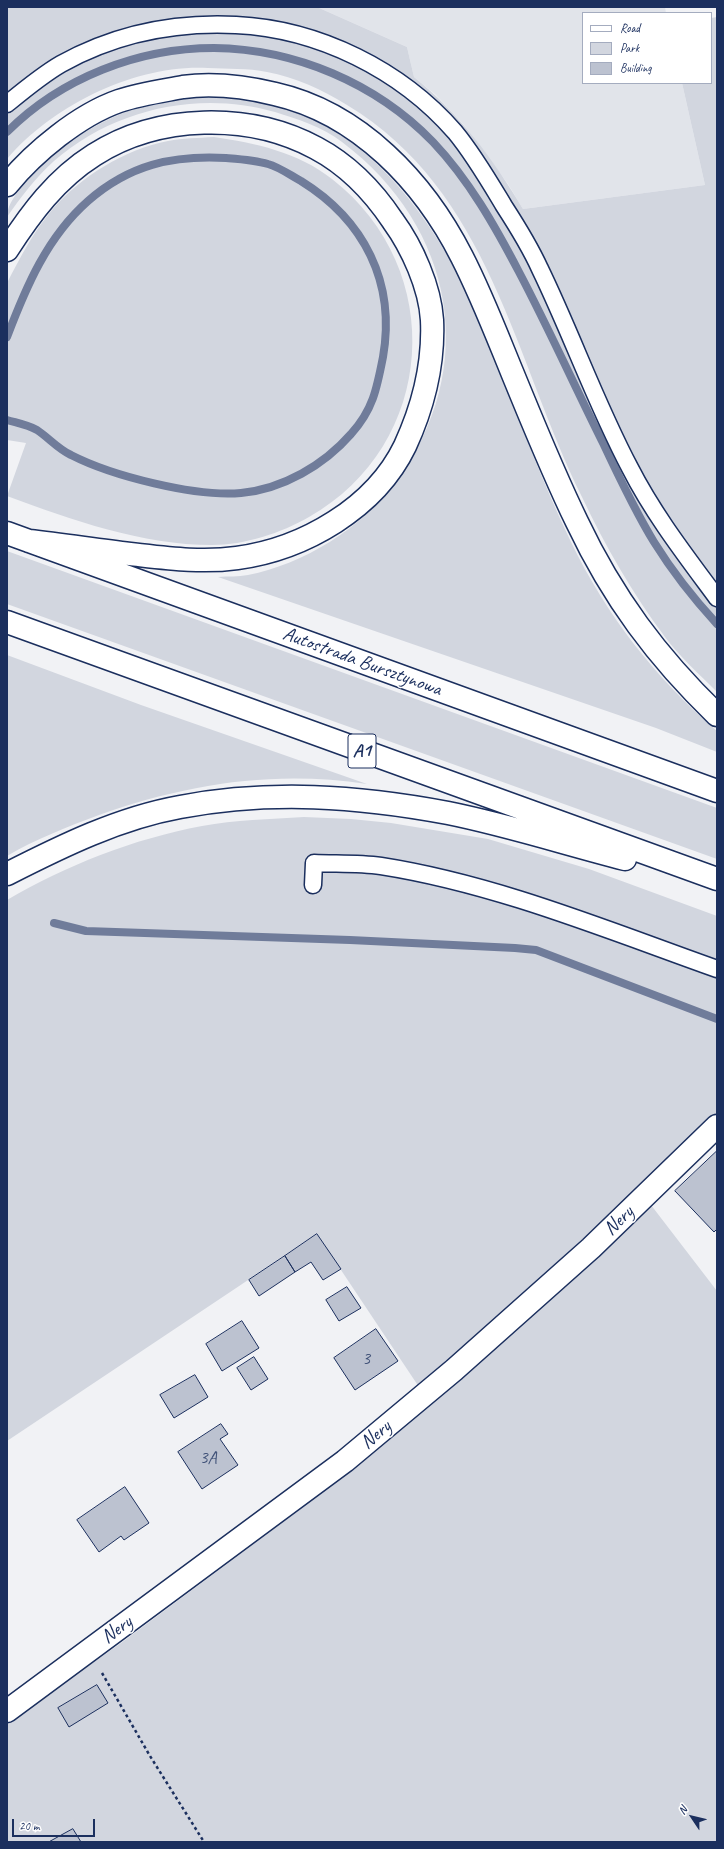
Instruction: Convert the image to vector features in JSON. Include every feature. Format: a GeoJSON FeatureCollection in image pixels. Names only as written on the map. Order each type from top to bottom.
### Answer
{"type":"FeatureCollection","features":[{"type":"Feature","properties":{"kind":"main road"},"geometry":{"type":"LineString","coordinates":[[7,185],[46,145],[81,120],[117,102],[155,92],[192,86],[226,86],[255,89],[306,103],[324,111],[358,131],[388,156],[406,175],[448,232],[462,257],[491,320],[548,461],[577,524],[602,572],[647,639],[673,670],[717,715]]}},
{"type":"Feature","properties":{"kind":"main road"},"geometry":{"type":"LineString","coordinates":[[7,250],[27,219],[46,195],[88,159],[120,140],[172,125],[199,123],[254,126],[284,134],[318,150],[341,165],[374,195],[405,237],[419,268],[432,318],[430,359],[425,392],[416,423],[400,456],[379,485],[359,503],[329,525],[291,544],[267,552],[238,558],[212,560],[167,558],[29,541]]}},
{"type":"Feature","properties":{"kind":"main road","name":"Autostrada Bursztynowa"},"geometry":{"type":"LineString","coordinates":[[7,533],[717,791]]}},
{"type":"Feature","properties":{"kind":"main road","name":"A1"},"geometry":{"type":"LineString","coordinates":[[7,622],[717,880]]}},
{"type":"Feature","properties":{"kind":"main road"},"geometry":{"type":"LineString","coordinates":[[7,874],[82,838],[126,822],[179,807],[267,796],[304,796],[385,802],[449,814],[717,880]]}},
{"type":"Feature","properties":{"kind":"main road","name":"Nery"},"geometry":{"type":"LineString","coordinates":[[7,1711],[350,1457],[454,1370],[591,1248],[717,1126]]}},
{"type":"Feature","properties":{"kind":"lane"},"geometry":{"type":"LineString","coordinates":[[7,104],[60,65],[84,53],[124,37],[160,29],[185,26],[218,24],[268,27],[296,33],[347,52],[393,79],[416,96],[456,134],[474,158],[498,195],[540,268],[567,331],[630,468],[650,504],[717,598]]}},
{"type":"Feature","properties":{"kind":"lane"},"geometry":{"type":"LineString","coordinates":[[312,885],[314,863],[380,866],[466,885],[558,912],[717,969]]}},
{"type":"Feature","properties":{"kind":"path"},"geometry":{"type":"LineString","coordinates":[[89,1650],[150,1756],[204,1842]]}},
{"type":"Feature","properties":{"kind":"shaded area"},"geometry":{"type":"Polygon","coordinates":[[[317,7],[665,7],[666,12],[582,12],[582,84],[682,84],[705,185],[523,209],[508,184],[465,126],[436,95],[414,77],[407,47],[317,7]]]}},
{"type":"Feature","properties":{"kind":"green space"},"geometry":{"type":"Polygon","coordinates":[[[7,7],[317,7],[407,47],[414,77],[461,122],[488,155],[523,209],[705,185],[682,84],[712,84],[712,18],[717,17],[717,692],[690,666],[671,644],[653,621],[620,569],[600,534],[582,497],[558,444],[493,282],[466,230],[434,183],[395,141],[338,99],[319,89],[288,77],[252,70],[208,68],[181,69],[153,73],[125,81],[72,105],[48,121],[26,139],[7,159],[7,7]]]}},
{"type":"Feature","properties":{"kind":"green space"},"geometry":{"type":"Polygon","coordinates":[[[224,97],[253,101],[282,108],[310,118],[336,132],[379,166],[399,187],[416,209],[448,256],[473,305],[551,498],[585,569],[616,620],[653,668],[673,690],[717,731],[717,752],[656,728],[218,577],[244,576],[269,570],[310,553],[348,529],[381,500],[395,483],[422,439],[439,393],[446,347],[443,301],[431,257],[410,215],[380,176],[342,142],[327,132],[275,112],[246,106],[216,103],[187,104],[158,109],[130,117],[103,128],[78,143],[54,161],[29,188],[7,217],[9,207],[15,196],[44,163],[60,149],[98,125],[139,107],[161,101],[182,98],[224,97]]]}},
{"type":"Feature","properties":{"kind":"green space"},"geometry":{"type":"Polygon","coordinates":[[[214,137],[245,142],[276,150],[291,155],[319,170],[332,179],[370,216],[395,260],[409,307],[412,355],[403,402],[383,446],[351,485],[309,517],[275,533],[237,543],[212,545],[186,544],[134,536],[82,522],[7,496],[26,443],[7,440],[7,283],[27,245],[45,218],[63,198],[76,186],[104,166],[152,145],[179,139],[214,137]]]}},
{"type":"Feature","properties":{"kind":"green space"},"geometry":{"type":"Polygon","coordinates":[[[7,551],[717,808],[717,859],[7,604],[7,551]]]}},
{"type":"Feature","properties":{"kind":"green space"},"geometry":{"type":"Polygon","coordinates":[[[7,655],[141,705],[367,784],[332,780],[264,779],[198,788],[132,804],[99,815],[40,839],[7,856],[7,655]]]}},
{"type":"Feature","properties":{"kind":"green space"},"geometry":{"type":"Polygon","coordinates":[[[304,817],[351,819],[391,823],[488,839],[589,869],[717,916],[717,1113],[421,1390],[317,1234],[7,1441],[7,900],[30,887],[101,855],[176,831],[227,822],[304,817]]]}},
{"type":"Feature","properties":{"kind":"green space"},"geometry":{"type":"Polygon","coordinates":[[[651,1205],[717,1291],[717,1842],[7,1842],[7,1723],[121,1643],[302,1508],[379,1446],[651,1205]],[[97,1685],[58,1708],[69,1726],[108,1703],[97,1685]]]}},
{"type":"Feature","properties":{"kind":"building"},"geometry":{"type":"Polygon","coordinates":[[[717,1151],[717,1229],[714,1232],[675,1191],[717,1151]]]}},
{"type":"Feature","properties":{"kind":"building"},"geometry":{"type":"Polygon","coordinates":[[[317,1234],[341,1269],[323,1280],[311,1262],[295,1272],[285,1256],[317,1234]]]}},
{"type":"Feature","properties":{"kind":"building"},"geometry":{"type":"Polygon","coordinates":[[[285,1256],[295,1272],[259,1296],[249,1280],[285,1256]]]}},
{"type":"Feature","properties":{"kind":"building"},"geometry":{"type":"Polygon","coordinates":[[[347,1287],[361,1308],[339,1321],[326,1300],[347,1287]]]}},
{"type":"Feature","properties":{"kind":"building"},"geometry":{"type":"Polygon","coordinates":[[[242,1321],[259,1348],[222,1371],[206,1344],[242,1321]]]}},
{"type":"Feature","properties":{"kind":"building"},"geometry":{"type":"Polygon","coordinates":[[[376,1329],[398,1361],[355,1390],[334,1358],[376,1329]]]}},
{"type":"Feature","properties":{"kind":"building"},"geometry":{"type":"Polygon","coordinates":[[[254,1357],[268,1379],[251,1390],[237,1368],[254,1357]]]}},
{"type":"Feature","properties":{"kind":"building"},"geometry":{"type":"Polygon","coordinates":[[[195,1375],[208,1397],[174,1418],[160,1395],[195,1375]]]}},
{"type":"Feature","properties":{"kind":"building"},"geometry":{"type":"Polygon","coordinates":[[[221,1424],[228,1434],[220,1439],[238,1465],[202,1489],[178,1452],[221,1424]]]}},
{"type":"Feature","properties":{"kind":"building"},"geometry":{"type":"Polygon","coordinates":[[[125,1487],[149,1523],[124,1540],[121,1536],[99,1552],[77,1520],[125,1487]]]}},
{"type":"Feature","properties":{"kind":"building"},"geometry":{"type":"Polygon","coordinates":[[[97,1685],[108,1703],[69,1727],[58,1708],[97,1685]]]}},
{"type":"Feature","properties":{"kind":"building"},"geometry":{"type":"Polygon","coordinates":[[[73,1829],[81,1842],[49,1842],[73,1829]]]}},
{"type":"Feature","properties":{"kind":"waterway"},"geometry":{"type":"LineString","coordinates":[[7,132],[28,113],[51,96],[76,82],[129,60],[186,49],[214,48],[244,50],[274,55],[304,63],[332,73],[360,87],[386,103],[411,121],[433,142],[470,188],[500,238],[530,293],[621,482],[647,530],[676,574],[717,624]]}},
{"type":"Feature","properties":{"kind":"waterway"},"geometry":{"type":"LineString","coordinates":[[7,337],[30,281],[49,247],[61,230],[88,201],[103,189],[135,171],[152,165],[187,158],[226,158],[272,165],[301,181],[323,197],[342,214],[358,234],[370,256],[379,279],[385,303],[386,330],[379,379],[369,407],[358,425],[351,434],[328,456],[302,474],[287,481],[257,491],[241,493],[201,492],[131,477],[88,463],[66,453],[37,430],[26,425],[7,420]]}},
{"type":"Feature","properties":{"kind":"waterway"},"geometry":{"type":"LineString","coordinates":[[54,923],[86,931],[350,940],[536,950],[717,1019]]}}]}
